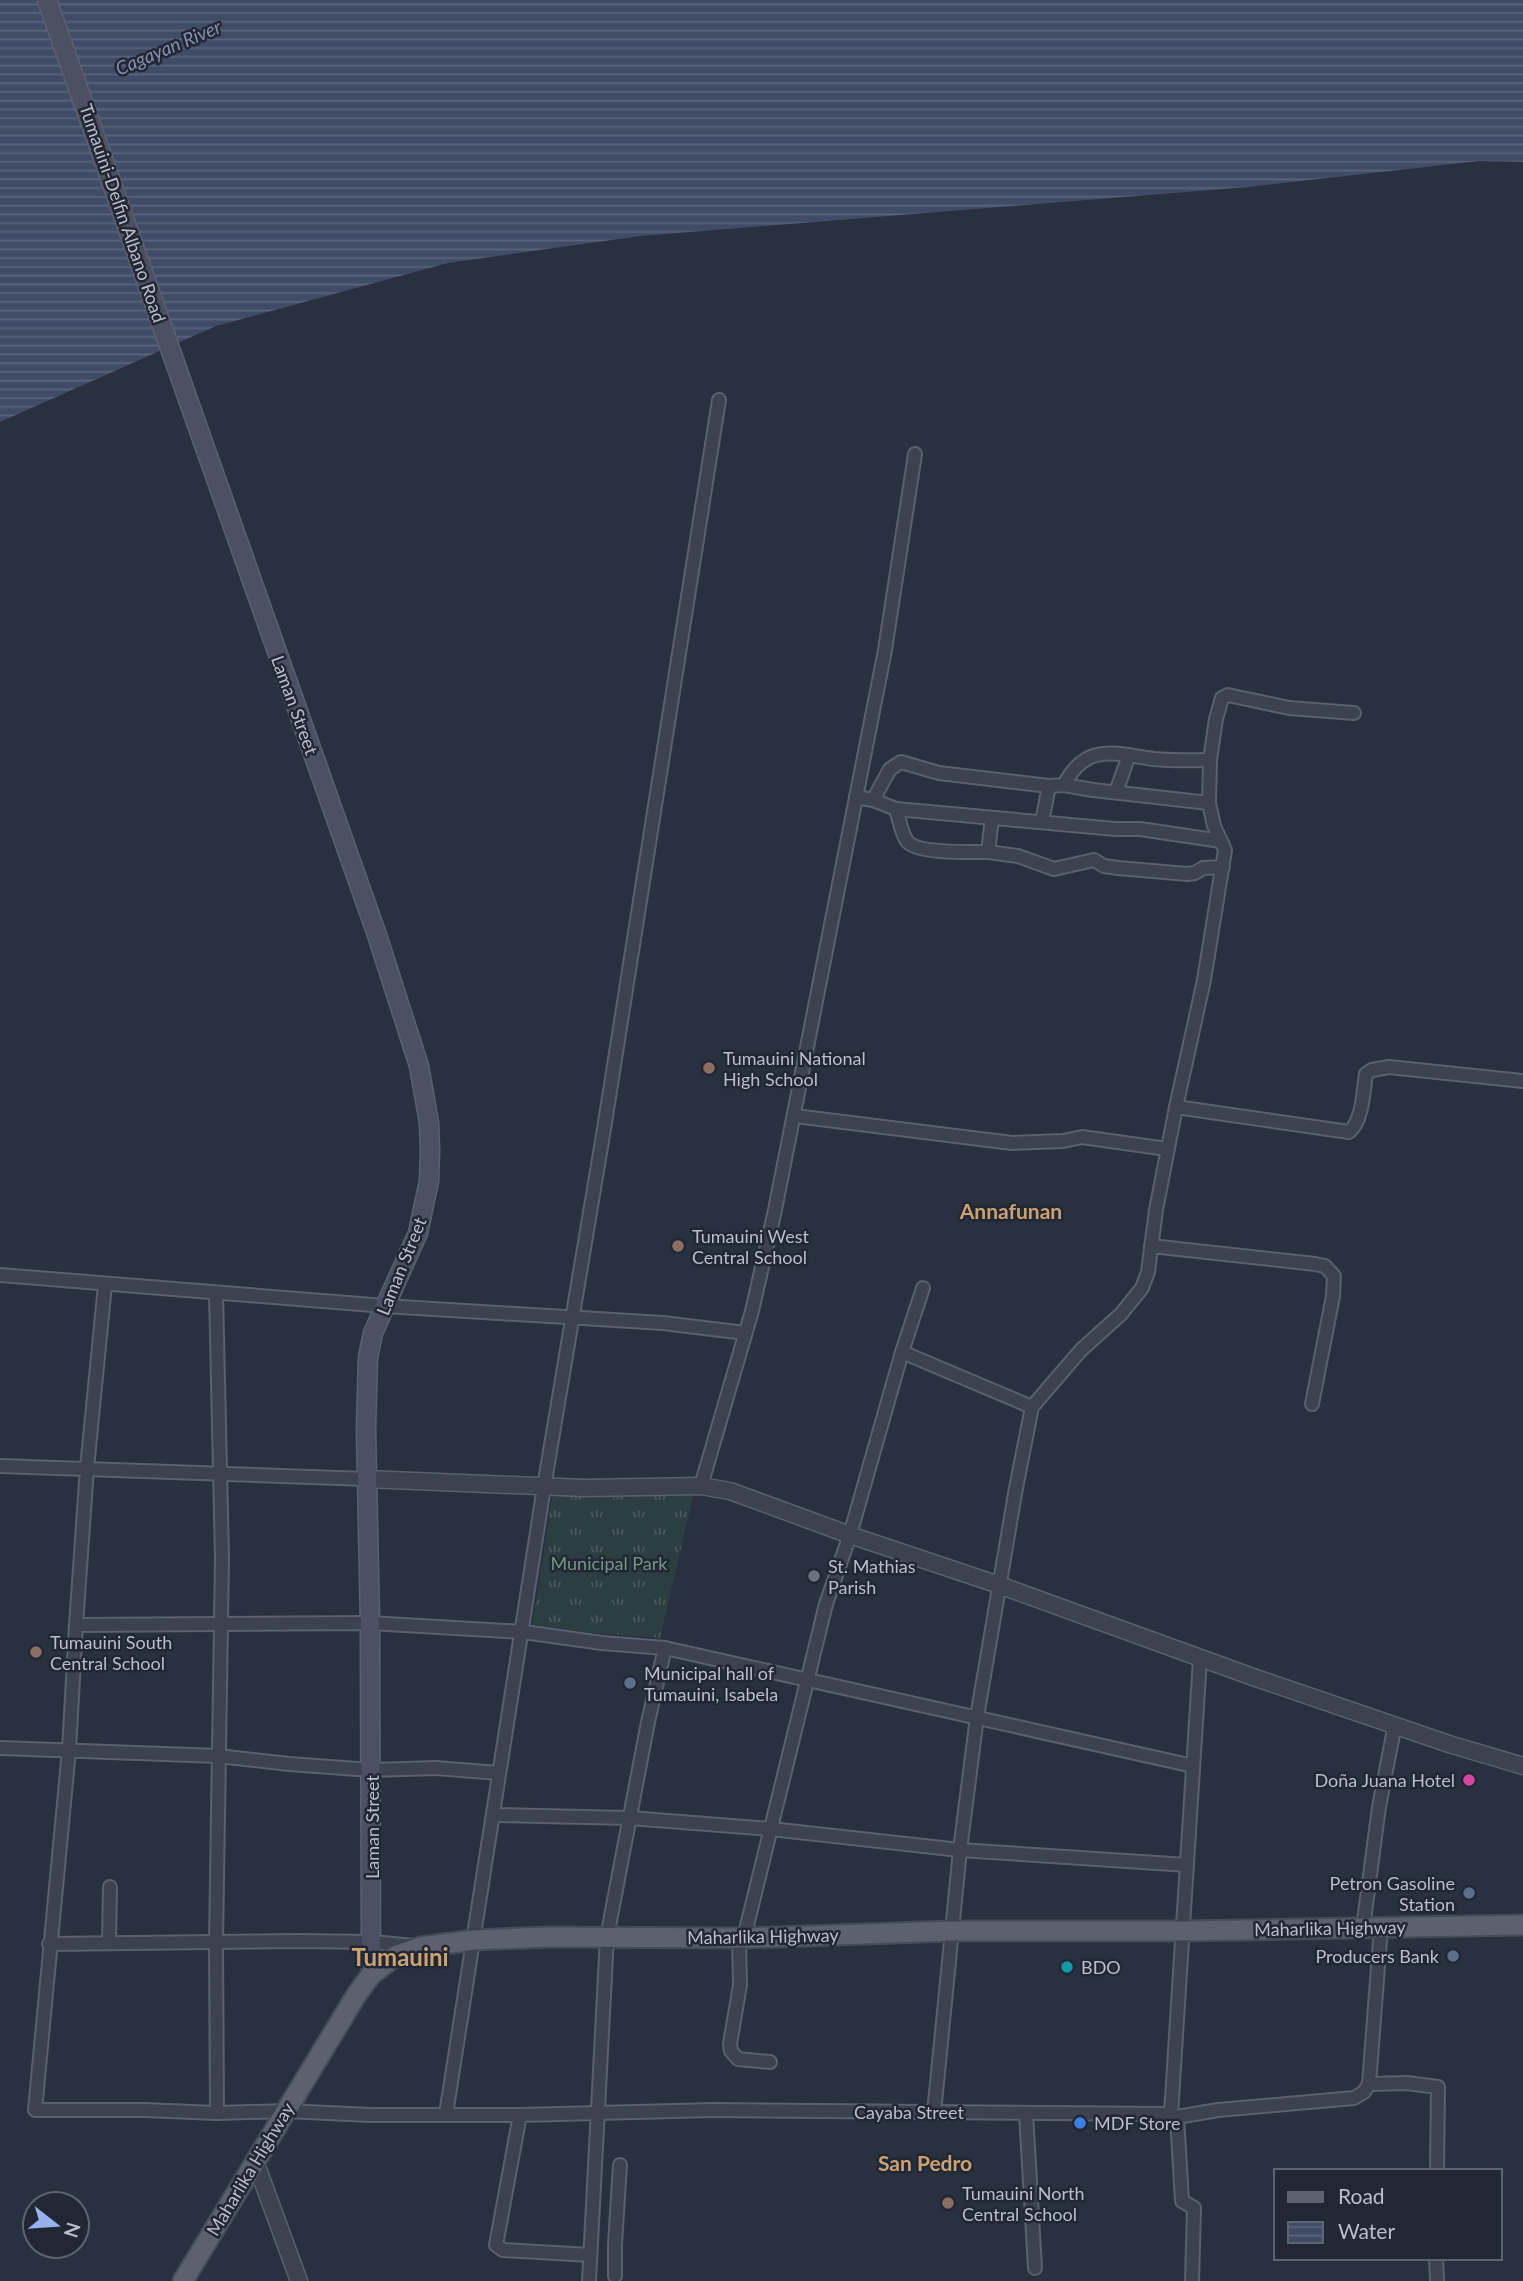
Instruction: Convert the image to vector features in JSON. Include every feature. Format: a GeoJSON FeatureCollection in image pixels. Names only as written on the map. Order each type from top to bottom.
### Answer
{"type":"FeatureCollection","features":[{"type":"Feature","properties":{"kind":"main road","name":"Tumauini-Delfin Albano Road"},"geometry":{"type":"LineString","coordinates":[[47,0],[199,427]]}},
{"type":"Feature","properties":{"kind":"main road","name":"Laman Street"},"geometry":{"type":"LineString","coordinates":[[199,427],[377,935],[419,1066],[429,1123],[429,1181],[418,1233],[373,1333],[368,1357],[371,1975]]}},
{"type":"Feature","properties":{"kind":"main road","name":"Maharlika Highway"},"geometry":{"type":"LineString","coordinates":[[183,2281],[346,2010],[371,1975],[384,1962],[421,1947],[474,1940],[607,1937],[742,1938],[952,1931],[1182,1931],[1523,1925]]}},
{"type":"Feature","properties":{"kind":"street"},"geometry":{"type":"LineString","coordinates":[[446,2114],[494,1815],[498,1773],[523,1632],[719,400]]}},
{"type":"Feature","properties":{"kind":"street"},"geometry":{"type":"LineString","coordinates":[[701,1486],[746,1333],[795,1116],[885,650],[915,454]]}},
{"type":"Feature","properties":{"kind":"street"},"geometry":{"type":"LineString","coordinates":[[933,2113],[960,1850],[977,1717],[1032,1407],[1081,1350],[1121,1314],[1142,1289],[1148,1272],[1167,1149],[1202,990],[1223,867],[1225,850],[1214,826],[1209,803],[1210,760],[1219,705],[1222,698],[1228,695],[1289,708],[1354,713]]}},
{"type":"Feature","properties":{"kind":"street"},"geometry":{"type":"LineString","coordinates":[[1064,785],[1080,761],[1104,752],[1179,761],[1210,760]]}},
{"type":"Feature","properties":{"kind":"street"},"geometry":{"type":"LineString","coordinates":[[1116,792],[1129,755]]}},
{"type":"Feature","properties":{"kind":"street"},"geometry":{"type":"LineString","coordinates":[[873,800],[890,769],[901,762],[939,773],[1209,803]]}},
{"type":"Feature","properties":{"kind":"street"},"geometry":{"type":"LineString","coordinates":[[1042,822],[1049,786]]}},
{"type":"Feature","properties":{"kind":"street"},"geometry":{"type":"LineString","coordinates":[[856,797],[896,809],[1140,829],[1221,841]]}},
{"type":"Feature","properties":{"kind":"street"},"geometry":{"type":"LineString","coordinates":[[896,809],[905,839],[920,847],[1018,856],[1054,869],[1094,860],[1104,866],[1187,874],[1203,868],[1223,867]]}},
{"type":"Feature","properties":{"kind":"street"},"geometry":{"type":"LineString","coordinates":[[988,852],[992,818]]}},
{"type":"Feature","properties":{"kind":"street"},"geometry":{"type":"LineString","coordinates":[[1176,1107],[1349,1132],[1355,1127],[1360,1111],[1366,1074],[1372,1070],[1388,1067],[1523,1081]]}},
{"type":"Feature","properties":{"kind":"street"},"geometry":{"type":"LineString","coordinates":[[795,1116],[1012,1143],[1063,1141],[1082,1137],[1167,1149]]}},
{"type":"Feature","properties":{"kind":"street"},"geometry":{"type":"LineString","coordinates":[[1151,1246],[1325,1266],[1334,1276],[1333,1296],[1312,1404]]}},
{"type":"Feature","properties":{"kind":"street"},"geometry":{"type":"LineString","coordinates":[[0,1275],[385,1306],[573,1316],[746,1333]]}},
{"type":"Feature","properties":{"kind":"street"},"geometry":{"type":"LineString","coordinates":[[104,1284],[87,1468],[69,1750],[49,1944],[372,1942],[421,1947]]}},
{"type":"Feature","properties":{"kind":"street"},"geometry":{"type":"LineString","coordinates":[[770,2062],[738,2059],[731,2051],[740,1985],[742,1938],[826,1604],[850,1535],[923,1288]]}},
{"type":"Feature","properties":{"kind":"street"},"geometry":{"type":"LineString","coordinates":[[216,1293],[221,1475],[217,2113]]}},
{"type":"Feature","properties":{"kind":"street"},"geometry":{"type":"LineString","coordinates":[[902,1352],[1032,1407]]}},
{"type":"Feature","properties":{"kind":"street"},"geometry":{"type":"LineString","coordinates":[[0,1466],[584,1489],[701,1486],[750,1496],[850,1535],[999,1585],[1200,1659],[1449,1744],[1523,1766]]}},
{"type":"Feature","properties":{"kind":"street"},"geometry":{"type":"LineString","coordinates":[[76,1625],[370,1623],[523,1632],[665,1648],[1193,1766]]}},
{"type":"Feature","properties":{"kind":"street"},"geometry":{"type":"LineString","coordinates":[[589,2281],[607,1937],[648,1722],[665,1648]]}},
{"type":"Feature","properties":{"kind":"street"},"geometry":{"type":"LineString","coordinates":[[1192,2281],[1194,2208],[1182,2201],[1174,2115],[1182,1931],[1200,1659]]}},
{"type":"Feature","properties":{"kind":"street"},"geometry":{"type":"LineString","coordinates":[[1395,1724],[1379,1807],[1372,1928],[1369,2084],[1407,2083],[1438,2087],[1437,2169]]}},
{"type":"Feature","properties":{"kind":"street"},"geometry":{"type":"LineString","coordinates":[[0,1748],[218,1756],[371,1770],[436,1768],[498,1773]]}},
{"type":"Feature","properties":{"kind":"street"},"geometry":{"type":"LineString","coordinates":[[494,1815],[630,1818],[771,1829],[960,1850],[1187,1866]]}},
{"type":"Feature","properties":{"kind":"street"},"geometry":{"type":"LineString","coordinates":[[109,1943],[110,1887]]}},
{"type":"Feature","properties":{"kind":"street","name":"Cayaba Street"},"geometry":{"type":"LineString","coordinates":[[49,1944],[35,2110],[217,2113],[286,2111],[370,2115],[520,2115],[713,2110],[1174,2115],[1354,2098],[1364,2092],[1369,2084]]}},
{"type":"Feature","properties":{"kind":"street"},"geometry":{"type":"LineString","coordinates":[[1026,2113],[1035,2268]]}},
{"type":"Feature","properties":{"kind":"street"},"geometry":{"type":"LineString","coordinates":[[520,2115],[496,2245],[503,2250],[591,2248],[615,2244]]}},
{"type":"Feature","properties":{"kind":"street"},"geometry":{"type":"LineString","coordinates":[[255,2161],[299,2281]]}},
{"type":"Feature","properties":{"kind":"street"},"geometry":{"type":"LineString","coordinates":[[615,2276],[620,2165]]}},
{"type":"Feature","properties":{"kind":"street"},"geometry":{"type":"LineString","coordinates":[[1436,2260],[1437,2281]]}},
{"type":"Feature","properties":{"kind":"green space","name":"Municipal Park"},"geometry":{"type":"Polygon","coordinates":[[[553,1491],[694,1492],[660,1638],[532,1628],[553,1491]]]}},
{"type":"Feature","properties":{"kind":"water","name":"Cagayan River"},"geometry":{"type":"Polygon","coordinates":[[[0,0],[1523,0],[1523,162],[1479,161],[1248,187],[640,236],[448,263],[216,326],[0,422],[0,0]]]}},
{"type":"Feature","properties":{"kind":"place","name":"Tumauini National High School"},"geometry":{"type":"Point","coordinates":[709,1068]}},
{"type":"Feature","properties":{"kind":"place","name":"Tumauini West Central School"},"geometry":{"type":"Point","coordinates":[678,1246]}},
{"type":"Feature","properties":{"kind":"place","name":"St. Mathias Parish"},"geometry":{"type":"Point","coordinates":[814,1576]}},
{"type":"Feature","properties":{"kind":"place","name":"Tumauini South Central School"},"geometry":{"type":"Point","coordinates":[36,1652]}},
{"type":"Feature","properties":{"kind":"place","name":"Municipal hall of Tumauini, Isabela"},"geometry":{"type":"Point","coordinates":[630,1683]}},
{"type":"Feature","properties":{"kind":"place","name":"Doña Juana Hotel"},"geometry":{"type":"Point","coordinates":[1469,1780]}},
{"type":"Feature","properties":{"kind":"place","name":"Petron Gasoline Station"},"geometry":{"type":"Point","coordinates":[1469,1893]}},
{"type":"Feature","properties":{"kind":"place","name":"Producers Bank"},"geometry":{"type":"Point","coordinates":[1453,1956]}},
{"type":"Feature","properties":{"kind":"place","name":"BDO"},"geometry":{"type":"Point","coordinates":[1067,1967]}},
{"type":"Feature","properties":{"kind":"place","name":"MDF Store"},"geometry":{"type":"Point","coordinates":[1080,2123]}},
{"type":"Feature","properties":{"kind":"place","name":"Tumauini North Central School"},"geometry":{"type":"Point","coordinates":[948,2203]}},
{"type":"Feature","properties":{"kind":"district","name":"Annafunan"},"geometry":{"type":"Point","coordinates":[1011,1210]}},
{"type":"Feature","properties":{"kind":"district","name":"Tumauini"},"geometry":{"type":"Point","coordinates":[400,1956]}},
{"type":"Feature","properties":{"kind":"district","name":"San Pedro"},"geometry":{"type":"Point","coordinates":[925,2162]}}]}
